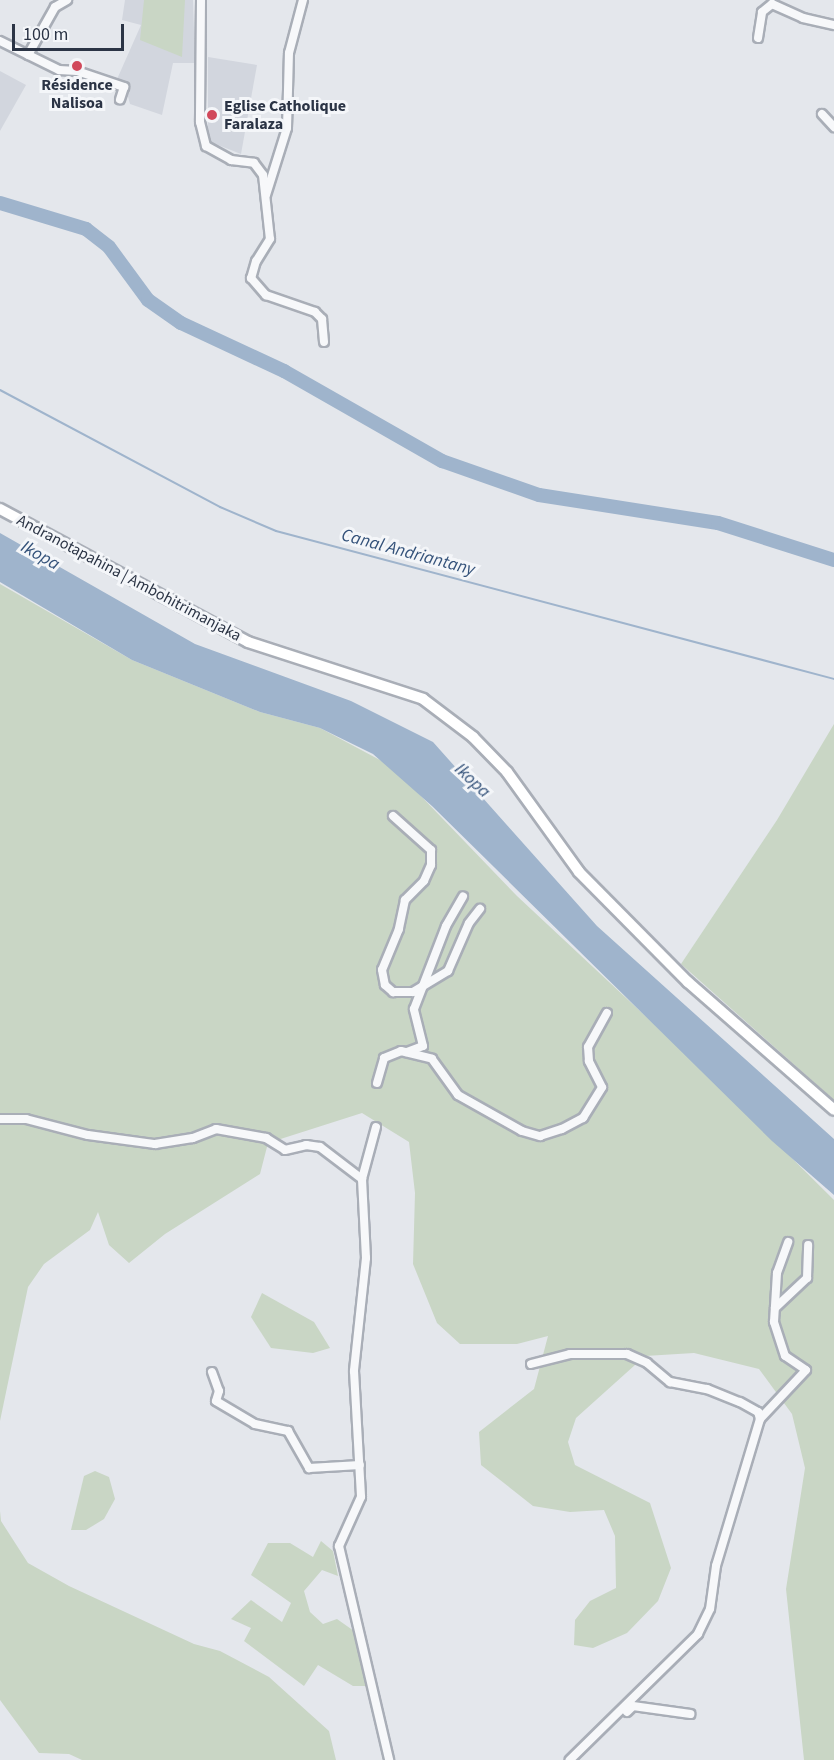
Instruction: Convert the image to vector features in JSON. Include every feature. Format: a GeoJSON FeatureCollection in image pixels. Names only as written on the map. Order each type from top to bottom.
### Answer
{"type":"FeatureCollection","features":[{"type":"Feature","properties":{"kind":"main road","name":"Andranotapahina | Ambohitrimanjaka"},"geometry":{"type":"LineString","coordinates":[[0,509],[248,642],[423,699],[473,737],[507,772],[579,872],[688,982],[834,1110]]}},
{"type":"Feature","properties":{"kind":"street"},"geometry":{"type":"LineString","coordinates":[[28,55],[55,7],[67,0]]}},
{"type":"Feature","properties":{"kind":"street"},"geometry":{"type":"LineString","coordinates":[[201,0],[200,122],[206,146],[231,160],[254,163],[263,175],[264,205],[270,239],[256,261],[251,278],[266,295],[315,312],[322,320],[324,342]]}},
{"type":"Feature","properties":{"kind":"street"},"geometry":{"type":"LineString","coordinates":[[264,205],[287,128],[289,53],[303,0]]}},
{"type":"Feature","properties":{"kind":"street"},"geometry":{"type":"LineString","coordinates":[[758,38],[762,12],[771,4],[802,18],[834,25]]}},
{"type":"Feature","properties":{"kind":"street"},"geometry":{"type":"LineString","coordinates":[[0,41],[59,70],[77,71],[124,87],[120,99]]}},
{"type":"Feature","properties":{"kind":"street"},"geometry":{"type":"LineString","coordinates":[[822,114],[834,127]]}},
{"type":"Feature","properties":{"kind":"street"},"geometry":{"type":"LineString","coordinates":[[393,816],[431,850],[431,865],[424,881],[405,900],[399,929],[382,970],[385,985],[393,992],[422,988],[448,971],[469,923],[480,909]]}},
{"type":"Feature","properties":{"kind":"street"},"geometry":{"type":"LineString","coordinates":[[377,1083],[384,1058],[423,1046],[414,1009],[463,896]]}},
{"type":"Feature","properties":{"kind":"street"},"geometry":{"type":"LineString","coordinates":[[406,1053],[432,1059],[458,1095],[522,1131],[540,1136],[583,1118],[602,1087],[589,1061],[588,1047],[607,1013]]}},
{"type":"Feature","properties":{"kind":"street"},"geometry":{"type":"LineString","coordinates":[[0,1119],[26,1119],[88,1135],[155,1144],[193,1138],[216,1129],[266,1138],[285,1150],[306,1145],[320,1148],[362,1179]]}},
{"type":"Feature","properties":{"kind":"street"},"geometry":{"type":"LineString","coordinates":[[376,1127],[362,1179],[366,1258],[354,1371],[361,1497],[339,1546],[389,1760]]}},
{"type":"Feature","properties":{"kind":"street"},"geometry":{"type":"LineString","coordinates":[[572,1760],[698,1634],[710,1609],[716,1566],[760,1419],[806,1370],[785,1356],[774,1322],[777,1273],[788,1242]]}},
{"type":"Feature","properties":{"kind":"street"},"geometry":{"type":"LineString","coordinates":[[774,1308],[807,1278],[808,1245]]}},
{"type":"Feature","properties":{"kind":"street"},"geometry":{"type":"LineString","coordinates":[[531,1364],[570,1354],[627,1354],[647,1363],[670,1382],[707,1389],[740,1402],[758,1412],[760,1419]]}},
{"type":"Feature","properties":{"kind":"street"},"geometry":{"type":"LineString","coordinates":[[213,1372],[219,1391],[216,1401],[255,1424],[288,1431],[309,1468],[360,1465]]}},
{"type":"Feature","properties":{"kind":"street"},"geometry":{"type":"LineString","coordinates":[[572,1760],[633,1706],[690,1714]]}},
{"type":"Feature","properties":{"kind":"shaded area"},"geometry":{"type":"Polygon","coordinates":[[[125,0],[193,0],[195,63],[173,63],[162,115],[130,104],[127,93],[114,86],[141,25],[122,20],[125,0]]]}},
{"type":"Feature","properties":{"kind":"shaded area"},"geometry":{"type":"Polygon","coordinates":[[[208,57],[257,65],[241,154],[208,141],[208,57]]]}},
{"type":"Feature","properties":{"kind":"shaded area"},"geometry":{"type":"Polygon","coordinates":[[[0,71],[26,85],[0,131],[0,71]]]}},
{"type":"Feature","properties":{"kind":"green space"},"geometry":{"type":"Polygon","coordinates":[[[144,0],[185,0],[182,57],[140,40],[144,0]]]}},
{"type":"Feature","properties":{"kind":"green space"},"geometry":{"type":"Polygon","coordinates":[[[0,584],[132,660],[260,712],[320,728],[393,767],[517,896],[700,1067],[834,1200],[834,1760],[804,1760],[786,1589],[805,1468],[792,1414],[759,1369],[694,1353],[645,1356],[576,1418],[568,1442],[575,1465],[650,1503],[671,1568],[658,1601],[627,1633],[593,1648],[574,1645],[575,1620],[590,1601],[616,1588],[615,1536],[604,1510],[570,1512],[533,1506],[481,1465],[479,1432],[534,1389],[548,1336],[517,1344],[460,1344],[437,1323],[413,1264],[415,1193],[409,1142],[362,1113],[268,1143],[260,1174],[165,1234],[129,1263],[109,1245],[98,1212],[90,1230],[44,1264],[28,1287],[0,1421],[0,584]]]}},
{"type":"Feature","properties":{"kind":"green space"},"geometry":{"type":"Polygon","coordinates":[[[834,724],[834,1100],[681,964],[777,820],[834,724]]]}},
{"type":"Feature","properties":{"kind":"green space"},"geometry":{"type":"Polygon","coordinates":[[[262,1293],[314,1322],[330,1348],[313,1353],[271,1348],[251,1317],[262,1293]]]}},
{"type":"Feature","properties":{"kind":"green space"},"geometry":{"type":"Polygon","coordinates":[[[95,1471],[109,1477],[115,1499],[104,1519],[86,1530],[71,1530],[84,1476],[95,1471]]]}},
{"type":"Feature","properties":{"kind":"green space"},"geometry":{"type":"Polygon","coordinates":[[[0,1511],[1,1521],[28,1563],[69,1586],[194,1644],[220,1651],[269,1677],[329,1731],[336,1760],[82,1760],[69,1754],[39,1753],[0,1700],[0,1511]]]}},
{"type":"Feature","properties":{"kind":"green space"},"geometry":{"type":"Polygon","coordinates":[[[321,1541],[333,1551],[338,1576],[322,1570],[304,1591],[310,1612],[323,1624],[337,1619],[354,1631],[367,1686],[353,1686],[318,1665],[304,1686],[244,1641],[251,1628],[231,1619],[251,1600],[282,1622],[291,1603],[251,1575],[268,1543],[290,1543],[313,1557],[321,1541]]]}},
{"type":"Feature","properties":{"kind":"water","name":"Ikopa"},"geometry":{"type":"Polygon","coordinates":[[[0,533],[195,644],[351,701],[433,742],[597,926],[834,1139],[834,1195],[772,1141],[432,806],[373,754],[320,728],[260,712],[132,660],[0,582],[0,533]]]}},
{"type":"Feature","properties":{"kind":"waterway"},"geometry":{"type":"LineString","coordinates":[[0,203],[86,229],[109,247],[148,300],[181,323],[284,371],[442,461],[539,495],[718,523],[834,560]]}},
{"type":"Feature","properties":{"kind":"waterway","name":"Canal Andriantany"},"geometry":{"type":"LineString","coordinates":[[0,390],[220,507],[276,531],[834,679]]}},
{"type":"Feature","properties":{"kind":"place","name":"Résidence Nalisoa"},"geometry":{"type":"Point","coordinates":[77,66]}},
{"type":"Feature","properties":{"kind":"place","name":"Eglise Catholique Faralaza"},"geometry":{"type":"Point","coordinates":[212,115]}}]}
